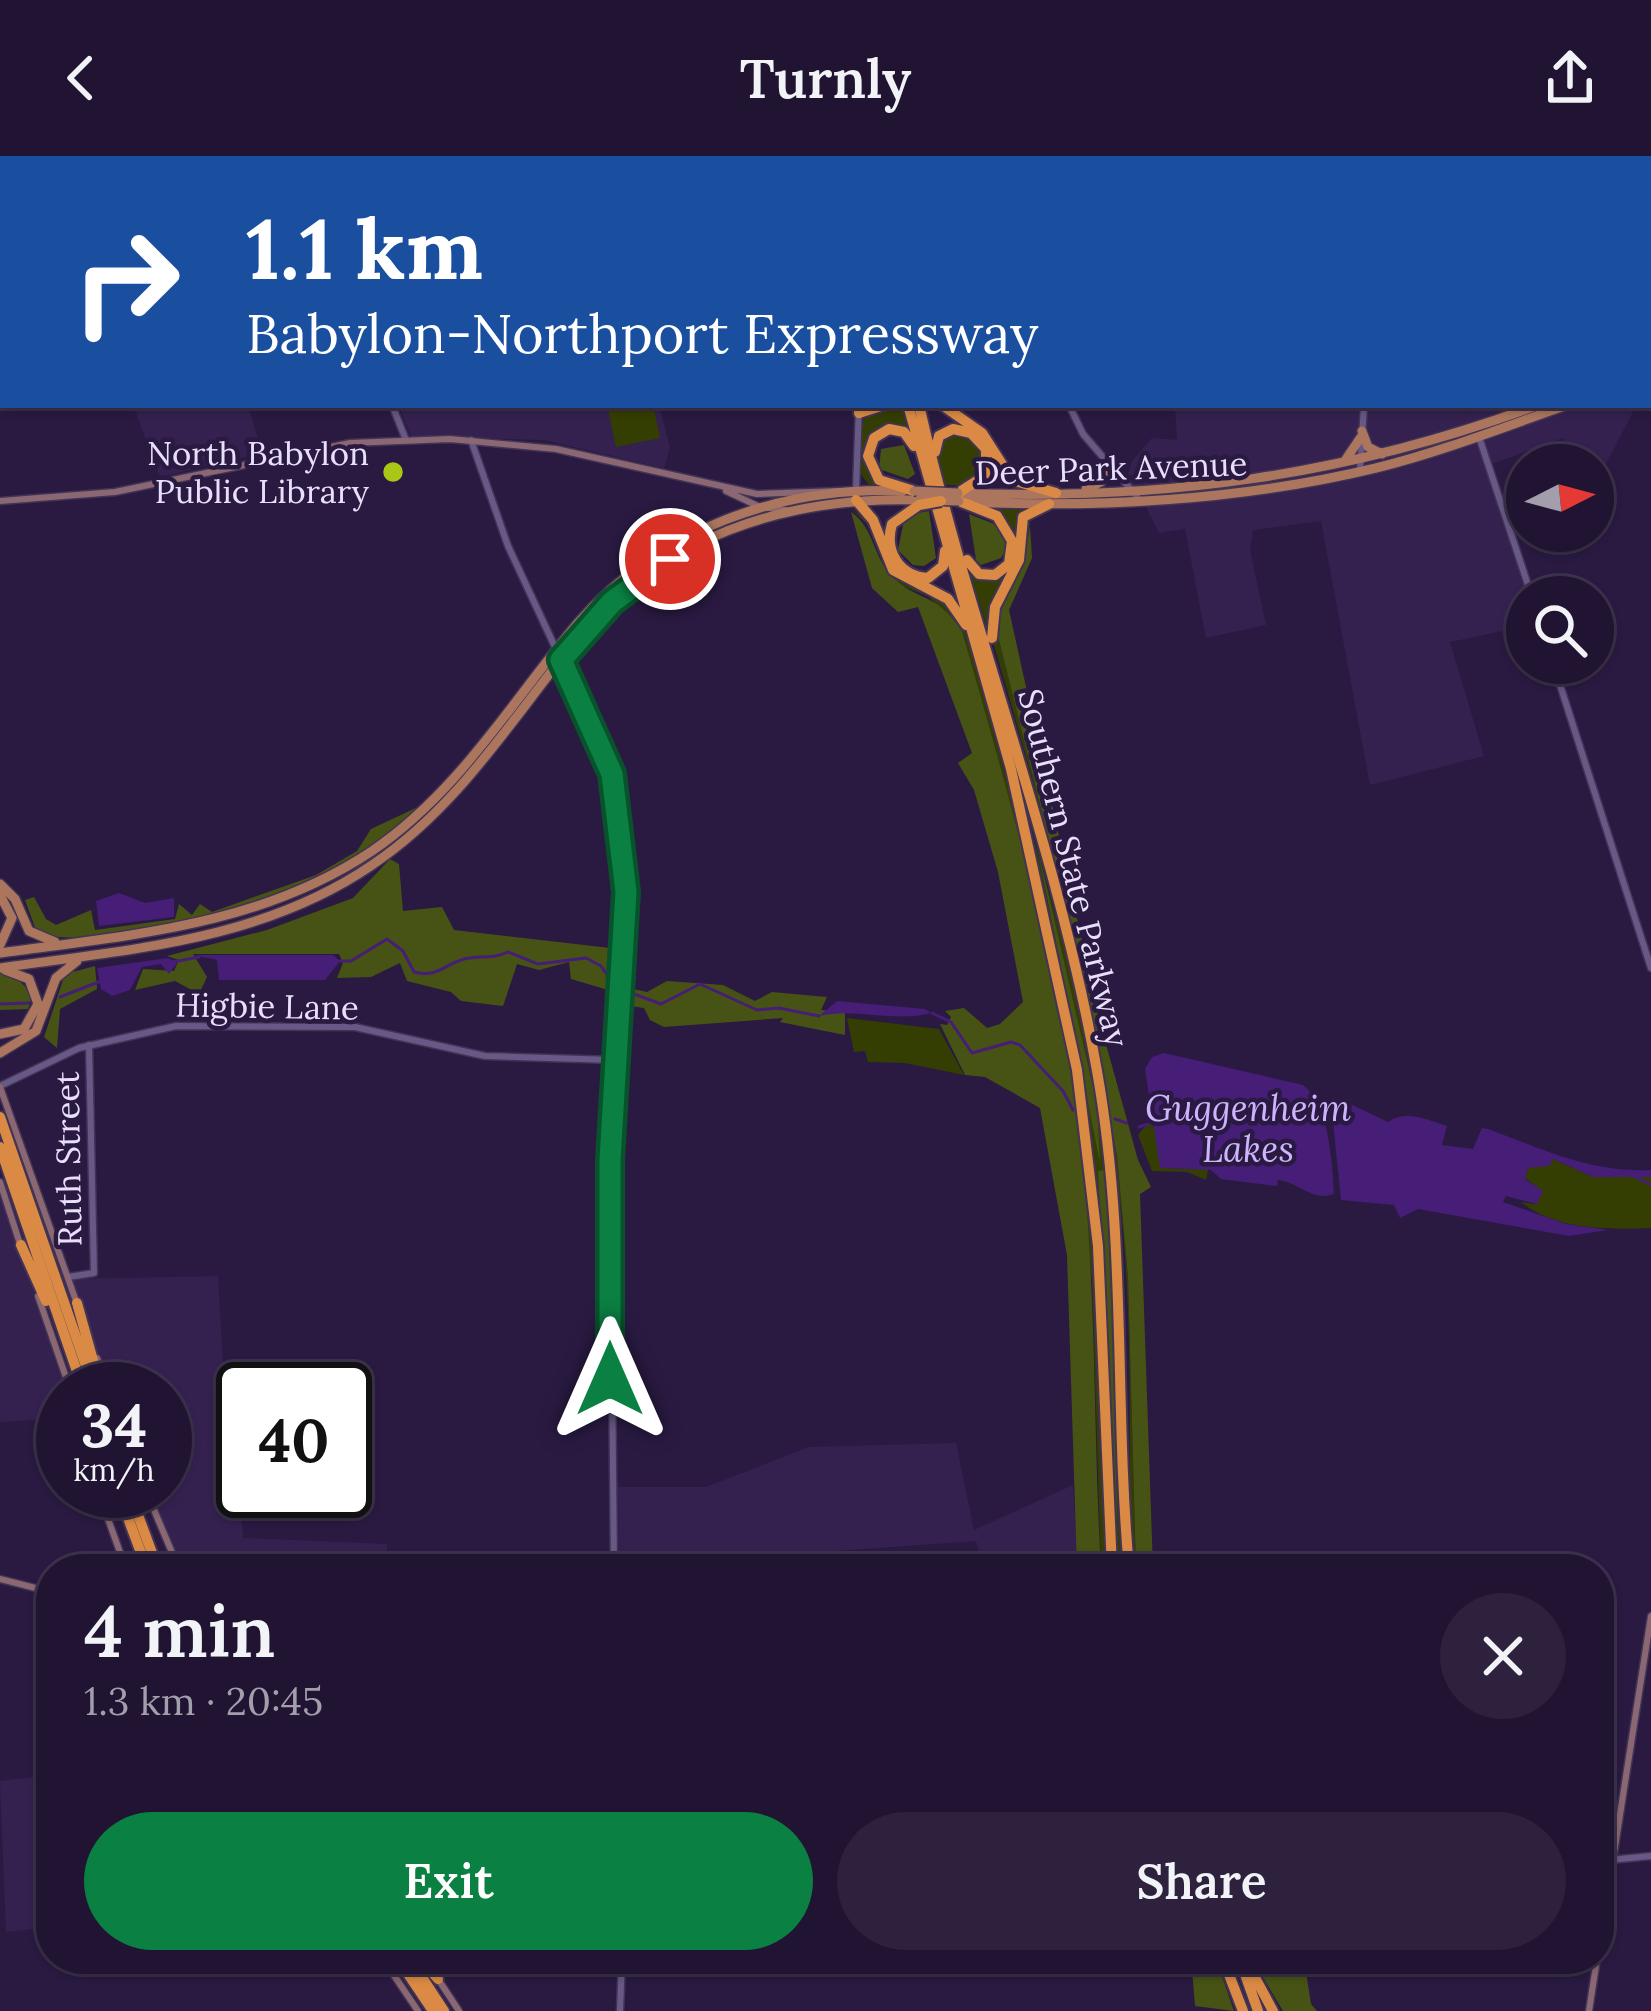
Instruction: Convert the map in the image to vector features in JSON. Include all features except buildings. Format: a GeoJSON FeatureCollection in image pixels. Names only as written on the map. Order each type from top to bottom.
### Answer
{"type":"FeatureCollection","features":[{"type":"Feature","properties":{"kind":"highway","name":"Southern State Parkway"},"geometry":{"type":"LineString","coordinates":[[909,408],[925,470],[998,679],[1078,977],[1110,1153],[1122,1282],[1129,1554]]}},
{"type":"Feature","properties":{"kind":"highway","name":"Southern State Parkway"},"geometry":{"type":"LineString","coordinates":[[920,408],[1045,911],[1084,1118],[1099,1246],[1111,1554]]}},
{"type":"Feature","properties":{"kind":"highway"},"geometry":{"type":"LineString","coordinates":[[946,408],[982,433],[1012,480],[1053,498]]}},
{"type":"Feature","properties":{"kind":"highway"},"geometry":{"type":"LineString","coordinates":[[938,478],[939,436],[953,429],[974,435],[987,452],[988,470],[958,497],[1002,521],[1012,541],[1012,558],[997,574],[979,574],[950,539]]}},
{"type":"Feature","properties":{"kind":"highway"},"geometry":{"type":"LineString","coordinates":[[925,470],[904,432],[886,430],[872,441],[868,460],[874,476],[917,499],[941,501]]}},
{"type":"Feature","properties":{"kind":"highway"},"geometry":{"type":"LineString","coordinates":[[856,495],[872,520],[890,566],[955,606],[981,659]]}},
{"type":"Feature","properties":{"kind":"highway"},"geometry":{"type":"LineString","coordinates":[[998,679],[993,614],[1018,564],[1024,515],[1053,498]]}},
{"type":"Feature","properties":{"kind":"highway"},"geometry":{"type":"LineString","coordinates":[[917,499],[890,527],[890,548],[899,564],[919,578],[937,574],[950,539]]}},
{"type":"Feature","properties":{"kind":"highway"},"geometry":{"type":"LineString","coordinates":[[0,1117],[91,1362]]}},
{"type":"Feature","properties":{"kind":"highway"},"geometry":{"type":"LineString","coordinates":[[0,1147],[74,1362]]}},
{"type":"Feature","properties":{"kind":"highway"},"geometry":{"type":"LineString","coordinates":[[21,1245],[73,1362]]}},
{"type":"Feature","properties":{"kind":"highway"},"geometry":{"type":"LineString","coordinates":[[77,1303],[93,1362]]}},
{"type":"Feature","properties":{"kind":"highway"},"geometry":{"type":"LineString","coordinates":[[128,1518],[141,1554]]}},
{"type":"Feature","properties":{"kind":"highway"},"geometry":{"type":"LineString","coordinates":[[139,1518],[152,1554]]}},
{"type":"Feature","properties":{"kind":"highway"},"geometry":{"type":"LineString","coordinates":[[408,1974],[433,2011]]}},
{"type":"Feature","properties":{"kind":"highway"},"geometry":{"type":"LineString","coordinates":[[420,1974],[445,2011]]}},
{"type":"Feature","properties":{"kind":"highway"},"geometry":{"type":"LineString","coordinates":[[434,1974],[438,1979]]}},
{"type":"Feature","properties":{"kind":"highway"},"geometry":{"type":"LineString","coordinates":[[1229,1974],[1243,2011]]}},
{"type":"Feature","properties":{"kind":"highway"},"geometry":{"type":"LineString","coordinates":[[1245,1974],[1260,2011]]}},
{"type":"Feature","properties":{"kind":"highway"},"geometry":{"type":"LineString","coordinates":[[1251,1974],[1273,2011]]}},
{"type":"Feature","properties":{"kind":"main road","name":"Deer Park Avenue"},"geometry":{"type":"LineString","coordinates":[[0,501],[109,492],[348,444],[406,440],[471,440],[598,456],[723,488],[772,495],[843,491],[917,499],[1136,495],[1359,466],[1382,454],[1478,432],[1531,408]]}},
{"type":"Feature","properties":{"kind":"main road","name":"Deer Park Avenue"},"geometry":{"type":"LineString","coordinates":[[1053,498],[1072,493],[1160,499],[1264,489],[1557,408]]}},
{"type":"Feature","properties":{"kind":"main road"},"geometry":{"type":"LineString","coordinates":[[1339,466],[1361,434],[1368,447],[1382,454]]}},
{"type":"Feature","properties":{"kind":"main road"},"geometry":{"type":"LineString","coordinates":[[1072,493],[1100,484],[1106,464]]}},
{"type":"Feature","properties":{"kind":"main road","name":"Deer Park Avenue"},"geometry":{"type":"LineString","coordinates":[[723,488],[743,507]]}},
{"type":"Feature","properties":{"kind":"main road"},"geometry":{"type":"LineString","coordinates":[[0,969],[238,929],[296,908],[361,873],[454,795],[597,603],[647,561],[743,507],[843,491]]}},
{"type":"Feature","properties":{"kind":"main road","name":"Deer Park Avenue"},"geometry":{"type":"LineString","coordinates":[[760,507],[787,511],[856,495]]}},
{"type":"Feature","properties":{"kind":"main road","name":"Deer Park Avenue"},"geometry":{"type":"LineString","coordinates":[[941,501],[958,497]]}},
{"type":"Feature","properties":{"kind":"main road"},"geometry":{"type":"LineString","coordinates":[[1153,517],[1160,499]]}},
{"type":"Feature","properties":{"kind":"main road"},"geometry":{"type":"LineString","coordinates":[[0,895],[12,918],[0,949],[221,919],[291,895],[345,868],[445,791],[558,655],[612,602],[662,563],[719,532],[787,511]]}},
{"type":"Feature","properties":{"kind":"main road"},"geometry":{"type":"LineString","coordinates":[[0,884],[15,899],[32,934],[46,941],[78,942]]}},
{"type":"Feature","properties":{"kind":"main road"},"geometry":{"type":"LineString","coordinates":[[0,1053],[39,1028],[62,970],[111,952]]}},
{"type":"Feature","properties":{"kind":"main road"},"geometry":{"type":"LineString","coordinates":[[0,969],[26,977],[38,1004],[28,1026],[0,1034]]}},
{"type":"Feature","properties":{"kind":"main road"},"geometry":{"type":"LineString","coordinates":[[2,1085],[77,1303]]}},
{"type":"Feature","properties":{"kind":"main road"},"geometry":{"type":"LineString","coordinates":[[0,1182],[61,1362]]}},
{"type":"Feature","properties":{"kind":"main road"},"geometry":{"type":"LineString","coordinates":[[108,1518],[121,1554]]}},
{"type":"Feature","properties":{"kind":"main road"},"geometry":{"type":"LineString","coordinates":[[157,1518],[173,1554]]}},
{"type":"Feature","properties":{"kind":"main road"},"geometry":{"type":"LineString","coordinates":[[0,1579],[36,1588]]}},
{"type":"Feature","properties":{"kind":"main road"},"geometry":{"type":"LineString","coordinates":[[1614,1853],[1651,1616]]}},
{"type":"Feature","properties":{"kind":"main road"},"geometry":{"type":"LineString","coordinates":[[393,1974],[418,2011]]}},
{"type":"Feature","properties":{"kind":"main road"},"geometry":{"type":"LineString","coordinates":[[1589,2011],[1595,1974]]}},
{"type":"Feature","properties":{"kind":"main road"},"geometry":{"type":"LineString","coordinates":[[438,1979],[459,2011]]}},
{"type":"Feature","properties":{"kind":"street"},"geometry":{"type":"LineString","coordinates":[[393,408],[406,440]]}},
{"type":"Feature","properties":{"kind":"street"},"geometry":{"type":"LineString","coordinates":[[1071,408],[1083,434],[1136,495]]}},
{"type":"Feature","properties":{"kind":"street"},"geometry":{"type":"LineString","coordinates":[[1359,466],[1364,408]]}},
{"type":"Feature","properties":{"kind":"street"},"geometry":{"type":"LineString","coordinates":[[856,495],[859,409]]}},
{"type":"Feature","properties":{"kind":"street"},"geometry":{"type":"LineString","coordinates":[[1478,432],[1525,576]]}},
{"type":"Feature","properties":{"kind":"street"},"geometry":{"type":"LineString","coordinates":[[471,440],[508,546],[612,774],[626,892],[614,1060],[610,1289],[614,1554]]}},
{"type":"Feature","properties":{"kind":"street"},"geometry":{"type":"LineString","coordinates":[[1560,684],[1651,968]]}},
{"type":"Feature","properties":{"kind":"street","name":"Higbie Lane"},"geometry":{"type":"LineString","coordinates":[[2,1085],[88,1045],[176,1026],[355,1027],[485,1056],[614,1060]]}},
{"type":"Feature","properties":{"kind":"street","name":"Ruth Street"},"geometry":{"type":"LineString","coordinates":[[68,1277],[94,1273],[88,1045]]}},
{"type":"Feature","properties":{"kind":"street"},"geometry":{"type":"LineString","coordinates":[[1614,1859],[1651,1856]]}},
{"type":"Feature","properties":{"kind":"street"},"geometry":{"type":"LineString","coordinates":[[620,2011],[621,1974]]}},
{"type":"Feature","properties":{"kind":"shaded area"},"geometry":{"type":"Polygon","coordinates":[[[134,408],[249,408],[262,453],[160,477],[134,408]]]}},
{"type":"Feature","properties":{"kind":"shaded area"},"geometry":{"type":"Polygon","coordinates":[[[399,408],[660,408],[670,448],[664,468],[544,440],[411,436],[399,408]]]}},
{"type":"Feature","properties":{"kind":"shaded area"},"geometry":{"type":"Polygon","coordinates":[[[1175,408],[1465,408],[1467,412],[1473,408],[1635,408],[1614,449],[1614,444],[1566,444],[1563,438],[1546,444],[1506,444],[1506,459],[1486,466],[1506,528],[1506,552],[1514,552],[1521,576],[1506,576],[1506,630],[1450,642],[1484,756],[1370,785],[1321,521],[1253,530],[1250,550],[1266,625],[1206,638],[1185,529],[1159,533],[1137,489],[1126,480],[1132,461],[1152,438],[1177,440],[1175,408]]]}},
{"type":"Feature","properties":{"kind":"shaded area"},"geometry":{"type":"Polygon","coordinates":[[[0,1186],[56,1362],[36,1362],[36,1420],[0,1422],[0,1186]]]}},
{"type":"Feature","properties":{"kind":"shaded area"},"geometry":{"type":"Polygon","coordinates":[[[218,1276],[223,1362],[216,1362],[216,1518],[242,1518],[243,1538],[387,1544],[387,1554],[172,1554],[158,1518],[192,1518],[192,1362],[100,1362],[72,1279],[218,1276]]]}},
{"type":"Feature","properties":{"kind":"shaded area"},"geometry":{"type":"Polygon","coordinates":[[[956,1443],[974,1530],[1073,1485],[1077,1554],[980,1554],[976,1541],[794,1554],[619,1554],[618,1487],[706,1487],[809,1447],[956,1443]]]}},
{"type":"Feature","properties":{"kind":"shaded area"},"geometry":{"type":"Polygon","coordinates":[[[36,1777],[36,1929],[6,1932],[0,1781],[36,1777]]]}},
{"type":"Feature","properties":{"kind":"green space"},"geometry":{"type":"Polygon","coordinates":[[[608,408],[654,408],[660,438],[616,447],[608,408]]]}},
{"type":"Feature","properties":{"kind":"green space"},"geometry":{"type":"Polygon","coordinates":[[[883,408],[905,408],[911,434],[885,428],[865,458],[879,484],[870,486],[860,473],[861,421],[883,408]]]}},
{"type":"Feature","properties":{"kind":"green space"},"geometry":{"type":"Polygon","coordinates":[[[945,433],[966,434],[985,454],[983,476],[965,485],[945,485],[936,454],[945,433]]]}},
{"type":"Feature","properties":{"kind":"green space"},"geometry":{"type":"Polygon","coordinates":[[[904,445],[915,474],[908,479],[879,469],[881,449],[904,445]]]}},
{"type":"Feature","properties":{"kind":"green space"},"geometry":{"type":"Polygon","coordinates":[[[1029,507],[1017,557],[987,627],[969,571],[976,575],[1010,565],[998,509],[1029,507]]]}},
{"type":"Feature","properties":{"kind":"green space"},"geometry":{"type":"Polygon","coordinates":[[[850,508],[870,523],[889,570],[943,600],[965,629],[1022,836],[1068,1049],[1084,1156],[1094,1268],[1105,1554],[1101,1554],[1092,1283],[1075,1100],[1021,847],[962,631],[928,596],[902,586],[889,573],[867,524],[850,508]]]}},
{"type":"Feature","properties":{"kind":"green space"},"geometry":{"type":"Polygon","coordinates":[[[929,511],[936,558],[924,566],[913,565],[898,550],[905,515],[929,511]]]}},
{"type":"Feature","properties":{"kind":"green space"},"geometry":{"type":"Polygon","coordinates":[[[851,512],[864,525],[890,574],[943,608],[962,631],[1041,925],[1082,1161],[1100,1554],[1077,1554],[1067,1255],[1040,1108],[985,1077],[965,1075],[940,1024],[947,1025],[951,1017],[945,1011],[964,1008],[987,1028],[1000,1024],[1023,1002],[998,872],[974,790],[958,763],[972,753],[918,607],[898,612],[872,588],[851,512]]]}},
{"type":"Feature","properties":{"kind":"green space"},"geometry":{"type":"Polygon","coordinates":[[[1031,512],[1029,529],[1021,559],[1023,527],[1031,512]]]}},
{"type":"Feature","properties":{"kind":"green space"},"geometry":{"type":"Polygon","coordinates":[[[969,514],[999,526],[1008,546],[1001,558],[981,565],[976,560],[969,514]]]}},
{"type":"Feature","properties":{"kind":"green space"},"geometry":{"type":"Polygon","coordinates":[[[1030,526],[1032,558],[1009,610],[1101,1026],[1138,1160],[1151,1187],[1140,1194],[1152,1554],[1136,1554],[1128,1277],[1117,1156],[1082,973],[997,632],[1000,608],[1023,567],[1030,526]]]}},
{"type":"Feature","properties":{"kind":"green space"},"geometry":{"type":"Polygon","coordinates":[[[1008,593],[997,632],[1082,973],[1117,1156],[1128,1277],[1136,1554],[1130,1540],[1123,1236],[1109,1123],[1067,915],[993,642],[996,618],[1008,593]]]}},
{"type":"Feature","properties":{"kind":"green space"},"geometry":{"type":"Polygon","coordinates":[[[420,806],[390,834],[348,861],[297,886],[183,924],[77,938],[37,933],[25,900],[34,897],[46,919],[56,925],[91,910],[95,930],[175,919],[179,904],[192,915],[200,904],[212,912],[316,875],[357,851],[371,829],[420,806]]]}},
{"type":"Feature","properties":{"kind":"green space"},"geometry":{"type":"Polygon","coordinates":[[[1033,835],[1075,987],[1108,1175],[1124,1554],[1114,1554],[1102,1245],[1092,1144],[1033,835]]]}},
{"type":"Feature","properties":{"kind":"green space"},"geometry":{"type":"Polygon","coordinates":[[[1036,841],[1097,1104],[1100,1163],[1036,841]]]}},
{"type":"Feature","properties":{"kind":"green space"},"geometry":{"type":"Polygon","coordinates":[[[390,859],[399,864],[403,911],[442,907],[454,930],[619,949],[615,992],[571,979],[569,962],[539,970],[517,964],[503,1006],[461,1001],[451,992],[407,981],[400,963],[371,977],[337,978],[343,963],[339,954],[193,954],[207,977],[199,994],[175,981],[135,990],[143,969],[174,971],[179,960],[167,956],[267,930],[353,898],[390,859]]]}},
{"type":"Feature","properties":{"kind":"green space"},"geometry":{"type":"Polygon","coordinates":[[[95,966],[97,989],[60,1009],[57,1048],[44,1037],[65,974],[95,966]]]}},
{"type":"Feature","properties":{"kind":"green space"},"geometry":{"type":"Polygon","coordinates":[[[12,973],[33,995],[28,1009],[0,1010],[0,974],[12,973]]]}},
{"type":"Feature","properties":{"kind":"green space"},"geometry":{"type":"Polygon","coordinates":[[[667,981],[723,985],[755,1001],[772,992],[827,997],[821,1010],[845,1012],[845,1035],[780,1022],[783,1018],[664,1027],[650,1020],[644,1008],[623,1005],[624,987],[647,992],[667,981]]]}},
{"type":"Feature","properties":{"kind":"green space"},"geometry":{"type":"Polygon","coordinates":[[[847,1018],[939,1029],[964,1075],[905,1063],[868,1062],[865,1051],[854,1052],[847,1018]]]}},
{"type":"Feature","properties":{"kind":"green space"},"geometry":{"type":"Polygon","coordinates":[[[1150,1120],[1175,1169],[1208,1169],[1206,1180],[1187,1172],[1152,1171],[1138,1135],[1150,1120]]]}},
{"type":"Feature","properties":{"kind":"green space"},"geometry":{"type":"Polygon","coordinates":[[[1553,1159],[1593,1177],[1651,1177],[1651,1228],[1565,1223],[1521,1202],[1536,1204],[1542,1191],[1525,1178],[1528,1168],[1553,1159]]]}},
{"type":"Feature","properties":{"kind":"green space"},"geometry":{"type":"Polygon","coordinates":[[[1104,1170],[1115,1276],[1117,1541],[1098,1171],[1104,1170]]]}},
{"type":"Feature","properties":{"kind":"green space"},"geometry":{"type":"Polygon","coordinates":[[[1192,1974],[1221,1974],[1234,2011],[1195,2006],[1192,1974]]]}},
{"type":"Feature","properties":{"kind":"green space"},"geometry":{"type":"Polygon","coordinates":[[[1261,1974],[1306,1974],[1311,2004],[1317,2011],[1283,2011],[1261,1974]]]}},
{"type":"Feature","properties":{"kind":"water"},"geometry":{"type":"Polygon","coordinates":[[[119,893],[145,903],[174,898],[174,917],[99,926],[96,901],[119,893]]]}},
{"type":"Feature","properties":{"kind":"water"},"geometry":{"type":"Polygon","coordinates":[[[194,955],[333,955],[340,961],[325,980],[219,980],[217,960],[194,955]]]}},
{"type":"Feature","properties":{"kind":"water"},"geometry":{"type":"Polygon","coordinates":[[[168,958],[177,963],[169,974],[161,964],[142,967],[130,990],[112,996],[101,989],[97,968],[168,958]]]}},
{"type":"Feature","properties":{"kind":"water"},"geometry":{"type":"Polygon","coordinates":[[[837,1001],[925,1009],[931,1013],[819,1016],[837,1001]]]}},
{"type":"Feature","properties":{"kind":"water","name":"Guggenheim Lakes"},"geometry":{"type":"Polygon","coordinates":[[[1164,1053],[1303,1085],[1324,1119],[1334,1194],[1312,1194],[1278,1180],[1277,1186],[1221,1179],[1211,1170],[1160,1168],[1145,1069],[1152,1057],[1164,1053]]]}},
{"type":"Feature","properties":{"kind":"water","name":"Guggenheim Lakes"},"geometry":{"type":"Polygon","coordinates":[[[1340,1099],[1388,1122],[1410,1116],[1447,1126],[1442,1145],[1473,1149],[1482,1128],[1588,1164],[1651,1170],[1651,1177],[1593,1177],[1553,1159],[1549,1166],[1528,1168],[1525,1179],[1543,1191],[1537,1204],[1506,1196],[1503,1202],[1566,1224],[1608,1230],[1569,1236],[1418,1209],[1400,1218],[1394,1205],[1341,1200],[1332,1112],[1340,1099]]]}},
{"type":"Feature","properties":{"kind":"waterway"},"geometry":{"type":"LineString","coordinates":[[340,961],[351,961],[387,939],[403,951],[414,972],[423,973],[462,959],[508,952],[538,964],[586,958],[601,966],[616,988]]}},
{"type":"Feature","properties":{"kind":"waterway"},"geometry":{"type":"LineString","coordinates":[[173,962],[199,957]]}},
{"type":"Feature","properties":{"kind":"waterway"},"geometry":{"type":"LineString","coordinates":[[60,997],[101,981]]}},
{"type":"Feature","properties":{"kind":"waterway"},"geometry":{"type":"LineString","coordinates":[[626,991],[661,1004],[700,984],[757,1010],[779,1008],[819,1016]]}},
{"type":"Feature","properties":{"kind":"waterway"},"geometry":{"type":"LineString","coordinates":[[0,1004],[29,1003]]}},
{"type":"Feature","properties":{"kind":"waterway"},"geometry":{"type":"LineString","coordinates":[[932,1013],[951,1022],[972,1053],[1011,1042],[1020,1045],[1063,1091],[1073,1110]]}},
{"type":"Feature","properties":{"kind":"waterway"},"geometry":{"type":"LineString","coordinates":[[1115,1119],[1127,1123]]}},
{"type":"Feature","properties":{"kind":"waterway"},"geometry":{"type":"LineString","coordinates":[[1139,1127],[1151,1123]]}},
{"type":"Feature","properties":{"kind":"waterway"},"geometry":{"type":"LineString","coordinates":[[1632,1175],[1651,1185]]}},
{"type":"Feature","properties":{"kind":"place","name":"North Babylon Public Library"},"geometry":{"type":"Point","coordinates":[393,472]}},
{"type":"Feature","properties":{"kind":"route"},"geometry":{"type":"LineString","coordinates":[[610,1379],[610,1160],[626,892],[612,774],[561,660],[612,602],[670,559]]}}]}
